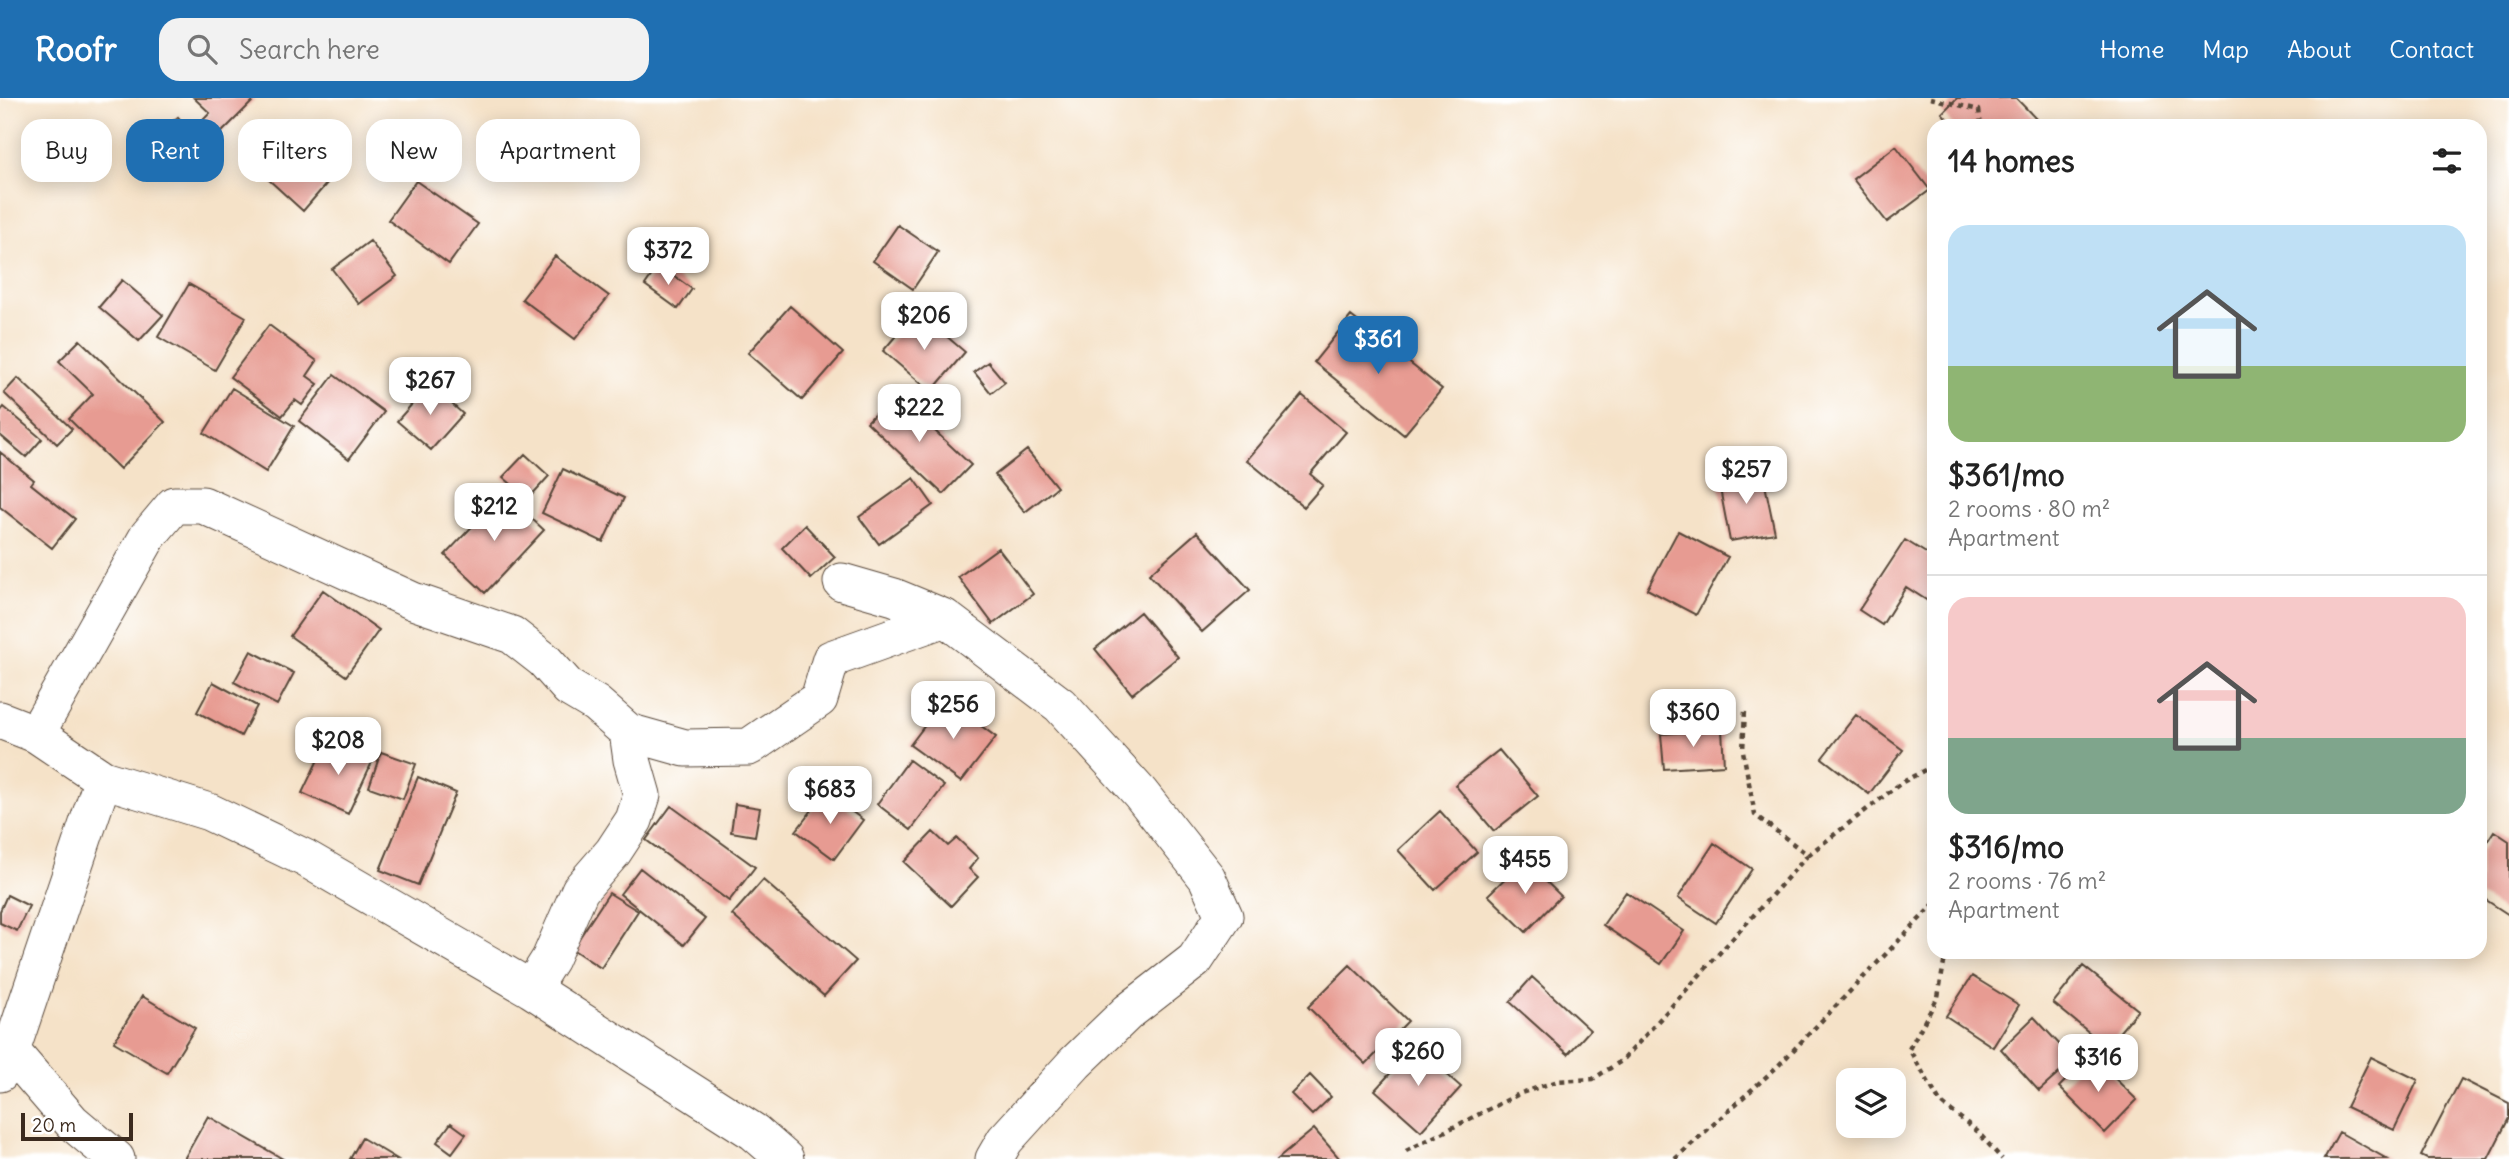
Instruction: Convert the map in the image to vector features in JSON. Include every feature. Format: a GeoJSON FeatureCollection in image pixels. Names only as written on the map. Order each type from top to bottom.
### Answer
{"type":"FeatureCollection","features":[{"type":"Feature","properties":{"kind":"street"},"geometry":{"type":"LineString","coordinates":[[36,734],[148,536],[174,505],[203,505],[413,601],[512,635],[544,660],[569,688],[596,705],[628,732],[685,748],[750,747],[819,699],[831,659],[945,618]]}},
{"type":"Feature","properties":{"kind":"street"},"geometry":{"type":"LineString","coordinates":[[842,582],[894,597],[945,618],[1060,705],[1140,793],[1207,878],[1223,916],[1195,960],[1128,1012],[1075,1063],[1005,1140],[994,1159]]}},
{"type":"Feature","properties":{"kind":"street"},"geometry":{"type":"LineString","coordinates":[[0,720],[36,734],[103,779],[209,812],[305,858],[531,989],[754,1132],[785,1159]]}},
{"type":"Feature","properties":{"kind":"street"},"geometry":{"type":"LineString","coordinates":[[531,989],[550,959],[580,890],[613,852],[634,820],[642,795],[632,760],[628,732]]}},
{"type":"Feature","properties":{"kind":"street"},"geometry":{"type":"LineString","coordinates":[[103,779],[5,1062],[116,1159]]}},
{"type":"Feature","properties":{"kind":"path"},"geometry":{"type":"LineString","coordinates":[[1930,98],[1979,110],[1980,119]]}},
{"type":"Feature","properties":{"kind":"path"},"geometry":{"type":"LineString","coordinates":[[1745,710],[1743,751],[1755,815],[1808,855]]}},
{"type":"Feature","properties":{"kind":"path"},"geometry":{"type":"LineString","coordinates":[[1406,1151],[1521,1094],[1558,1081],[1593,1079],[1623,1060],[1808,855],[1901,783],[1927,769]]}},
{"type":"Feature","properties":{"kind":"path"},"geometry":{"type":"LineString","coordinates":[[1675,1159],[1778,1066],[1927,911]]}},
{"type":"Feature","properties":{"kind":"path"},"geometry":{"type":"LineString","coordinates":[[1945,959],[1938,997],[1909,1049],[1940,1102],[1978,1131],[2002,1159]]}},
{"type":"Feature","properties":{"kind":"building"},"geometry":{"type":"Polygon","coordinates":[[[194,98],[256,98],[224,130],[224,119],[204,119],[210,113],[194,98]]]}},
{"type":"Feature","properties":{"kind":"building"},"geometry":{"type":"Polygon","coordinates":[[[1957,98],[2016,98],[2036,119],[1948,119],[1942,113],[1957,98]]]}},
{"type":"Feature","properties":{"kind":"building"},"geometry":{"type":"Polygon","coordinates":[[[1896,146],[1927,186],[1927,192],[1887,222],[1853,179],[1896,146]]]}},
{"type":"Feature","properties":{"kind":"building"},"geometry":{"type":"Polygon","coordinates":[[[271,182],[328,182],[303,211],[271,182]]]}},
{"type":"Feature","properties":{"kind":"building"},"geometry":{"type":"Polygon","coordinates":[[[417,182],[478,224],[449,264],[388,220],[417,182]]]}},
{"type":"Feature","properties":{"kind":"building"},"geometry":{"type":"Polygon","coordinates":[[[898,225],[938,252],[913,289],[873,261],[898,225]]]}},
{"type":"Feature","properties":{"kind":"building"},"geometry":{"type":"Polygon","coordinates":[[[370,241],[397,276],[359,304],[332,269],[370,241]]]}},
{"type":"Feature","properties":{"kind":"building"},"geometry":{"type":"Polygon","coordinates":[[[555,256],[609,296],[575,339],[522,299],[555,256]]]}},
{"type":"Feature","properties":{"kind":"building"},"geometry":{"type":"Polygon","coordinates":[[[659,265],[692,289],[678,309],[645,285],[659,265]]]}},
{"type":"Feature","properties":{"kind":"building"},"geometry":{"type":"Polygon","coordinates":[[[122,280],[163,315],[139,341],[99,307],[122,280]]]}},
{"type":"Feature","properties":{"kind":"building"},"geometry":{"type":"Polygon","coordinates":[[[189,284],[246,317],[215,370],[158,337],[189,284]]]}},
{"type":"Feature","properties":{"kind":"building"},"geometry":{"type":"Polygon","coordinates":[[[790,306],[843,353],[802,400],[748,353],[790,306]]]}},
{"type":"Feature","properties":{"kind":"building"},"geometry":{"type":"Polygon","coordinates":[[[917,311],[965,352],[931,392],[883,351],[917,311]]]}},
{"type":"Feature","properties":{"kind":"building"},"geometry":{"type":"Polygon","coordinates":[[[1351,316],[1442,389],[1404,435],[1314,362],[1351,316]]]}},
{"type":"Feature","properties":{"kind":"building"},"geometry":{"type":"Polygon","coordinates":[[[269,325],[317,361],[307,376],[318,384],[302,405],[295,400],[282,416],[230,377],[269,325]]]}},
{"type":"Feature","properties":{"kind":"building"},"geometry":{"type":"Polygon","coordinates":[[[80,340],[165,422],[120,469],[69,419],[93,394],[59,361],[80,340]]]}},
{"type":"Feature","properties":{"kind":"building"},"geometry":{"type":"Polygon","coordinates":[[[988,362],[1005,382],[991,393],[974,372],[988,362]]]}},
{"type":"Feature","properties":{"kind":"building"},"geometry":{"type":"Polygon","coordinates":[[[334,375],[384,412],[349,459],[299,421],[334,375]]]}},
{"type":"Feature","properties":{"kind":"building"},"geometry":{"type":"Polygon","coordinates":[[[18,378],[72,429],[57,444],[4,393],[18,378]]]}},
{"type":"Feature","properties":{"kind":"building"},"geometry":{"type":"Polygon","coordinates":[[[430,384],[463,414],[431,450],[397,421],[430,384]]]}},
{"type":"Feature","properties":{"kind":"building"},"geometry":{"type":"Polygon","coordinates":[[[232,388],[294,426],[266,472],[204,433],[232,388]]]}},
{"type":"Feature","properties":{"kind":"building"},"geometry":{"type":"Polygon","coordinates":[[[895,393],[971,465],[943,494],[867,422],[895,393]]]}},
{"type":"Feature","properties":{"kind":"building"},"geometry":{"type":"Polygon","coordinates":[[[1302,395],[1346,432],[1310,474],[1323,485],[1304,507],[1247,460],[1302,395]]]}},
{"type":"Feature","properties":{"kind":"building"},"geometry":{"type":"Polygon","coordinates":[[[4,407],[42,439],[26,457],[0,435],[0,412],[4,407]]]}},
{"type":"Feature","properties":{"kind":"building"},"geometry":{"type":"Polygon","coordinates":[[[1027,450],[1057,487],[1025,512],[995,475],[1027,450]]]}},
{"type":"Feature","properties":{"kind":"building"},"geometry":{"type":"Polygon","coordinates":[[[0,452],[34,480],[31,484],[75,519],[52,548],[0,507],[0,452]]]}},
{"type":"Feature","properties":{"kind":"building"},"geometry":{"type":"Polygon","coordinates":[[[525,454],[549,476],[528,499],[503,477],[525,454]]]}},
{"type":"Feature","properties":{"kind":"building"},"geometry":{"type":"Polygon","coordinates":[[[563,469],[624,498],[603,542],[542,513],[563,469]]]}},
{"type":"Feature","properties":{"kind":"building"},"geometry":{"type":"Polygon","coordinates":[[[1762,470],[1775,533],[1730,541],[1718,478],[1762,470]]]}},
{"type":"Feature","properties":{"kind":"building"},"geometry":{"type":"Polygon","coordinates":[[[914,478],[933,505],[879,544],[859,517],[914,478]]]}},
{"type":"Feature","properties":{"kind":"building"},"geometry":{"type":"Polygon","coordinates":[[[504,493],[544,530],[485,593],[445,555],[504,493]]]}},
{"type":"Feature","properties":{"kind":"building"},"geometry":{"type":"Polygon","coordinates":[[[805,525],[835,557],[811,579],[782,548],[805,525]]]}},
{"type":"Feature","properties":{"kind":"building"},"geometry":{"type":"Polygon","coordinates":[[[1678,531],[1728,557],[1696,615],[1647,589],[1678,531]]]}},
{"type":"Feature","properties":{"kind":"building"},"geometry":{"type":"Polygon","coordinates":[[[1197,532],[1250,590],[1202,632],[1149,574],[1197,532]]]}},
{"type":"Feature","properties":{"kind":"building"},"geometry":{"type":"Polygon","coordinates":[[[1905,540],[1927,554],[1927,600],[1906,587],[1882,625],[1859,610],[1905,540]]]}},
{"type":"Feature","properties":{"kind":"building"},"geometry":{"type":"Polygon","coordinates":[[[998,548],[1033,594],[993,624],[958,577],[998,548]]]}},
{"type":"Feature","properties":{"kind":"building"},"geometry":{"type":"Polygon","coordinates":[[[323,590],[379,630],[346,676],[290,636],[323,590]]]}},
{"type":"Feature","properties":{"kind":"building"},"geometry":{"type":"Polygon","coordinates":[[[1140,612],[1178,657],[1132,694],[1095,649],[1140,612]]]}},
{"type":"Feature","properties":{"kind":"building"},"geometry":{"type":"Polygon","coordinates":[[[251,651],[294,673],[277,705],[234,682],[251,651]]]}},
{"type":"Feature","properties":{"kind":"building"},"geometry":{"type":"Polygon","coordinates":[[[213,682],[257,706],[241,736],[197,712],[213,682]]]}},
{"type":"Feature","properties":{"kind":"building"},"geometry":{"type":"Polygon","coordinates":[[[945,699],[996,737],[961,782],[910,745],[945,699]]]}},
{"type":"Feature","properties":{"kind":"building"},"geometry":{"type":"Polygon","coordinates":[[[1856,715],[1903,750],[1869,794],[1822,758],[1856,715]]]}},
{"type":"Feature","properties":{"kind":"building"},"geometry":{"type":"Polygon","coordinates":[[[1722,730],[1724,765],[1664,769],[1661,734],[1722,730]]]}},
{"type":"Feature","properties":{"kind":"building"},"geometry":{"type":"Polygon","coordinates":[[[328,739],[373,760],[348,814],[302,793],[328,739]]]}},
{"type":"Feature","properties":{"kind":"building"},"geometry":{"type":"Polygon","coordinates":[[[1499,750],[1538,796],[1494,831],[1455,785],[1499,750]]]}},
{"type":"Feature","properties":{"kind":"building"},"geometry":{"type":"Polygon","coordinates":[[[381,752],[416,764],[403,799],[369,787],[381,752]]]}},
{"type":"Feature","properties":{"kind":"building"},"geometry":{"type":"Polygon","coordinates":[[[909,760],[944,786],[911,830],[877,804],[909,760]]]}},
{"type":"Feature","properties":{"kind":"building"},"geometry":{"type":"Polygon","coordinates":[[[418,777],[456,793],[418,885],[380,870],[418,777]]]}},
{"type":"Feature","properties":{"kind":"building"},"geometry":{"type":"Polygon","coordinates":[[[826,792],[863,820],[834,859],[796,831],[826,792]]]}},
{"type":"Feature","properties":{"kind":"building"},"geometry":{"type":"Polygon","coordinates":[[[735,804],[760,808],[755,836],[731,832],[735,804]]]}},
{"type":"Feature","properties":{"kind":"building"},"geometry":{"type":"Polygon","coordinates":[[[671,806],[755,867],[729,901],[646,840],[671,806]]]}},
{"type":"Feature","properties":{"kind":"building"},"geometry":{"type":"Polygon","coordinates":[[[1440,811],[1477,852],[1435,890],[1398,850],[1440,811]]]}},
{"type":"Feature","properties":{"kind":"building"},"geometry":{"type":"Polygon","coordinates":[[[2494,831],[2509,841],[2509,915],[2487,901],[2487,842],[2494,831]]]}},
{"type":"Feature","properties":{"kind":"building"},"geometry":{"type":"Polygon","coordinates":[[[933,832],[948,846],[957,838],[978,858],[969,869],[978,877],[951,906],[904,862],[933,832]]]}},
{"type":"Feature","properties":{"kind":"building"},"geometry":{"type":"Polygon","coordinates":[[[1714,843],[1752,869],[1716,923],[1678,898],[1714,843]]]}},
{"type":"Feature","properties":{"kind":"building"},"geometry":{"type":"Polygon","coordinates":[[[1524,860],[1561,896],[1526,932],[1488,895],[1524,860]]]}},
{"type":"Feature","properties":{"kind":"building"},"geometry":{"type":"Polygon","coordinates":[[[640,868],[705,919],[684,945],[620,894],[640,868]]]}},
{"type":"Feature","properties":{"kind":"building"},"geometry":{"type":"Polygon","coordinates":[[[763,880],[856,961],[824,996],[732,915],[763,880]]]}},
{"type":"Feature","properties":{"kind":"building"},"geometry":{"type":"Polygon","coordinates":[[[1626,892],[1684,931],[1661,964],[1603,925],[1626,892]]]}},
{"type":"Feature","properties":{"kind":"building"},"geometry":{"type":"Polygon","coordinates":[[[609,893],[638,911],[601,968],[572,949],[609,893]]]}},
{"type":"Feature","properties":{"kind":"building"},"geometry":{"type":"Polygon","coordinates":[[[7,895],[29,906],[17,931],[0,923],[0,911],[7,895]]]}},
{"type":"Feature","properties":{"kind":"building"},"geometry":{"type":"Polygon","coordinates":[[[1350,965],[1408,1021],[1366,1064],[1308,1007],[1350,965]]]}},
{"type":"Feature","properties":{"kind":"building"},"geometry":{"type":"Polygon","coordinates":[[[2083,966],[2138,1010],[2107,1047],[2053,1003],[2083,966]]]}},
{"type":"Feature","properties":{"kind":"building"},"geometry":{"type":"Polygon","coordinates":[[[1972,976],[2019,1005],[1993,1047],[1946,1016],[1972,976]]]}},
{"type":"Feature","properties":{"kind":"building"},"geometry":{"type":"Polygon","coordinates":[[[1532,977],[1590,1030],[1568,1054],[1510,1002],[1532,977]]]}},
{"type":"Feature","properties":{"kind":"building"},"geometry":{"type":"Polygon","coordinates":[[[142,996],[195,1028],[167,1073],[114,1042],[142,996]]]}},
{"type":"Feature","properties":{"kind":"building"},"geometry":{"type":"Polygon","coordinates":[[[2034,1017],[2074,1060],[2039,1091],[2001,1049],[2034,1017]]]}},
{"type":"Feature","properties":{"kind":"building"},"geometry":{"type":"Polygon","coordinates":[[[1415,1046],[1461,1087],[1421,1131],[1375,1090],[1415,1046]]]}},
{"type":"Feature","properties":{"kind":"building"},"geometry":{"type":"Polygon","coordinates":[[[2091,1055],[2137,1100],[2105,1133],[2059,1087],[2091,1055]]]}},
{"type":"Feature","properties":{"kind":"building"},"geometry":{"type":"Polygon","coordinates":[[[2371,1057],[2418,1080],[2394,1130],[2346,1107],[2371,1057]]]}},
{"type":"Feature","properties":{"kind":"building"},"geometry":{"type":"Polygon","coordinates":[[[1310,1075],[1331,1097],[1312,1115],[1291,1094],[1310,1075]]]}},
{"type":"Feature","properties":{"kind":"building"},"geometry":{"type":"Polygon","coordinates":[[[2461,1079],[2509,1103],[2509,1118],[2488,1159],[2427,1159],[2421,1156],[2461,1079]]]}},
{"type":"Feature","properties":{"kind":"building"},"geometry":{"type":"Polygon","coordinates":[[[208,1116],[283,1159],[184,1159],[208,1116]]]}},
{"type":"Feature","properties":{"kind":"building"},"geometry":{"type":"Polygon","coordinates":[[[451,1123],[466,1134],[452,1153],[437,1142],[451,1123]]]}},
{"type":"Feature","properties":{"kind":"building"},"geometry":{"type":"Polygon","coordinates":[[[1314,1129],[1340,1159],[1278,1159],[1314,1129]]]}},
{"type":"Feature","properties":{"kind":"building"},"geometry":{"type":"Polygon","coordinates":[[[2339,1132],[2387,1159],[2324,1159],[2339,1132]]]}},
{"type":"Feature","properties":{"kind":"building"},"geometry":{"type":"Polygon","coordinates":[[[362,1138],[397,1159],[350,1159],[362,1138]]]}}]}
